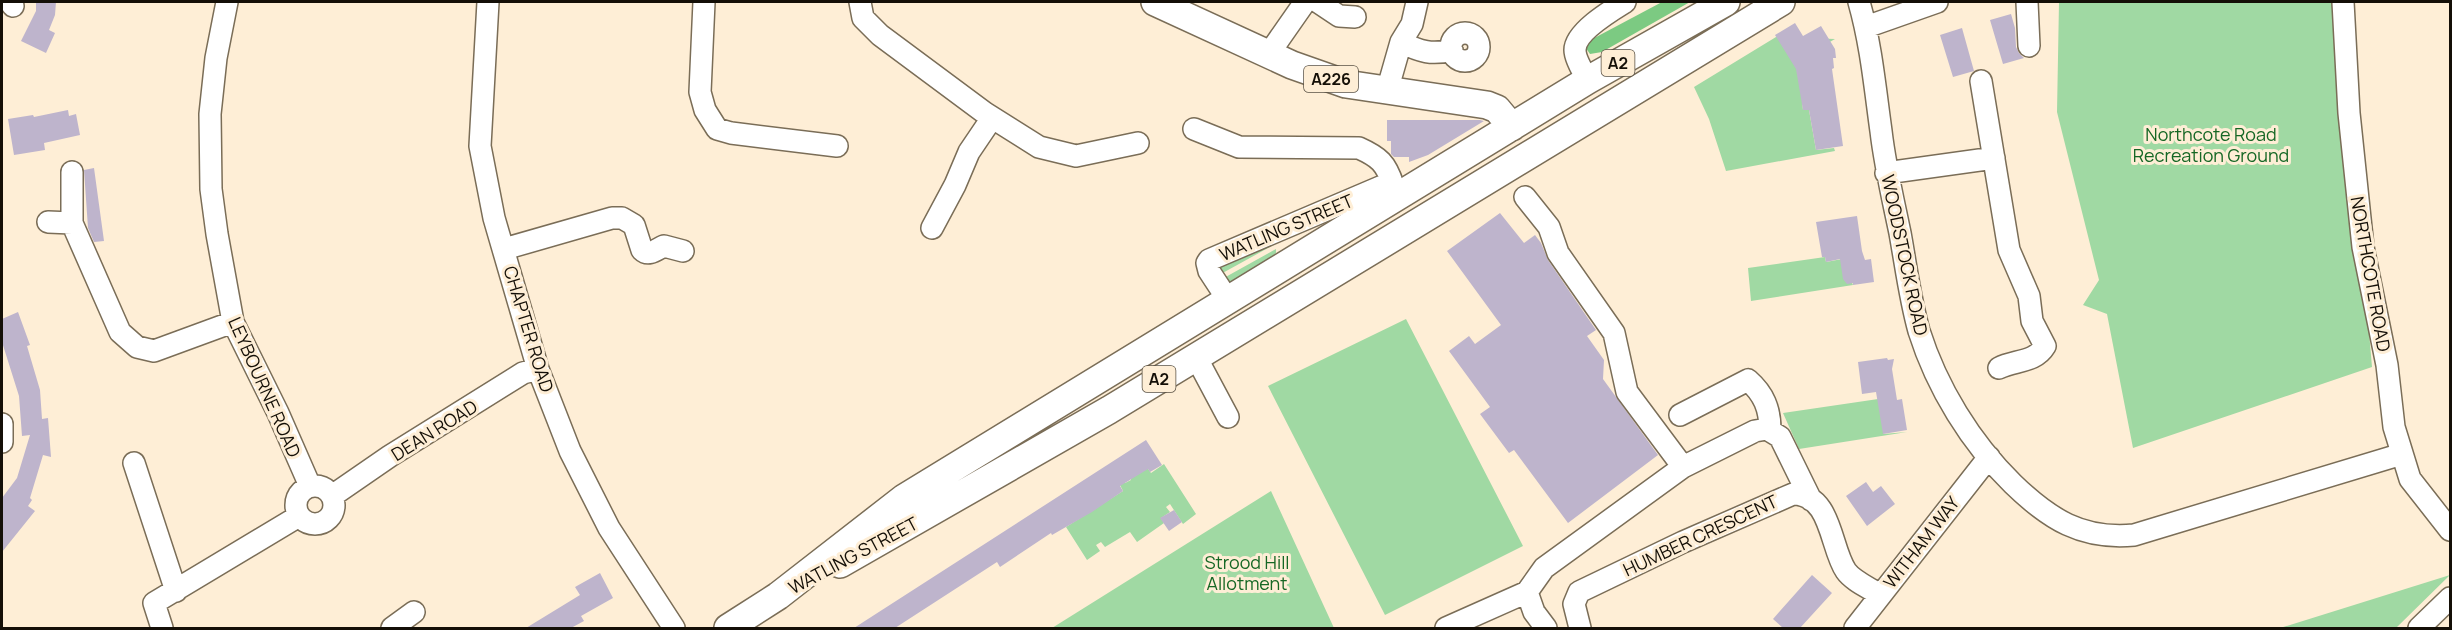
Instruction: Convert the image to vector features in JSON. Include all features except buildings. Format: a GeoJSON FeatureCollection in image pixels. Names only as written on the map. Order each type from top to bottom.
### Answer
{"type":"FeatureCollection","features":[{"type":"Feature","properties":{"kind":"main road","name":"A226"},"geometry":{"type":"LineString","coordinates":[[1155,2],[1268,55],[1346,84],[1488,105],[1497,109],[1512,127]]}},
{"type":"Feature","properties":{"kind":"main road","name":"A2"},"geometry":{"type":"LineString","coordinates":[[1595,95],[1698,17],[1726,2]]}},
{"type":"Feature","properties":{"kind":"main road","name":"A2"},"geometry":{"type":"LineString","coordinates":[[1512,127],[1595,95],[1673,47],[1745,11],[1781,2]]}},
{"type":"Feature","properties":{"kind":"main road"},"geometry":{"type":"LineString","coordinates":[[1698,17],[1745,11]]}},
{"type":"Feature","properties":{"kind":"main road","name":"WATLING STREET"},"geometry":{"type":"LineString","coordinates":[[778,596],[889,537],[1406,231],[1534,152],[1595,95]]}},
{"type":"Feature","properties":{"kind":"main road","name":"WATLING STREET"},"geometry":{"type":"LineString","coordinates":[[778,596],[902,500],[1228,300],[1397,190],[1512,127]]}},
{"type":"Feature","properties":{"kind":"main road","name":"WATLING STREET"},"geometry":{"type":"LineString","coordinates":[[1228,300],[1236,313],[1242,314],[1363,241],[1406,231]]}},
{"type":"Feature","properties":{"kind":"main road","name":"WATLING STREET"},"geometry":{"type":"LineString","coordinates":[[1062,401],[1106,392],[1178,348],[1190,348],[1196,357]]}},
{"type":"Feature","properties":{"kind":"main road","name":"A2"},"geometry":{"type":"LineString","coordinates":[[728,628],[778,596]]}},
{"type":"Feature","properties":{"kind":"street","name":"LEYBOURNE ROAD"},"geometry":{"type":"LineString","coordinates":[[227,2],[216,58],[210,114],[211,189],[233,322],[278,413],[310,486]]}},
{"type":"Feature","properties":{"kind":"street","name":"CHAPTER ROAD"},"geometry":{"type":"LineString","coordinates":[[488,2],[480,146],[494,219],[538,369],[570,451],[609,528],[674,628]]}},
{"type":"Feature","properties":{"kind":"street"},"geometry":{"type":"LineString","coordinates":[[704,2],[700,92],[705,110],[717,129],[731,133],[837,146]]}},
{"type":"Feature","properties":{"kind":"street"},"geometry":{"type":"LineString","coordinates":[[860,2],[862,16],[876,32],[992,118],[1039,147],[1076,156],[1138,143]]}},
{"type":"Feature","properties":{"kind":"street"},"geometry":{"type":"LineString","coordinates":[[1268,55],[1306,2],[1339,16],[1355,17]]}},
{"type":"Feature","properties":{"kind":"street"},"geometry":{"type":"LineString","coordinates":[[1387,91],[1401,42],[1412,24],[1417,2]]}},
{"type":"Feature","properties":{"kind":"street"},"geometry":{"type":"LineString","coordinates":[[1595,95],[1576,55],[1577,41],[1588,29],[1625,2]]}},
{"type":"Feature","properties":{"kind":"street","name":"WOODSTOCK ROAD"},"geometry":{"type":"LineString","coordinates":[[1859,2],[1866,27],[1887,173],[1912,302],[1923,341],[1953,406],[1989,457],[2032,503],[2055,520],[2076,528],[2123,536],[2150,531],[2392,457]]}},
{"type":"Feature","properties":{"kind":"street"},"geometry":{"type":"LineString","coordinates":[[1866,27],[1937,2]]}},
{"type":"Feature","properties":{"kind":"street"},"geometry":{"type":"LineString","coordinates":[[2027,2],[2029,46]]}},
{"type":"Feature","properties":{"kind":"street","name":"NORTHCOTE ROAD"},"geometry":{"type":"LineString","coordinates":[[2343,2],[2349,112],[2363,247],[2387,365],[2394,427],[2392,457],[2451,530]]}},
{"type":"Feature","properties":{"kind":"street"},"geometry":{"type":"LineString","coordinates":[[1401,42],[1416,50],[1434,54],[1452,50]]}},
{"type":"Feature","properties":{"kind":"street"},"geometry":{"type":"LineString","coordinates":[[1981,81],[2012,258],[2029,296],[2031,319],[2045,346],[2041,352],[2023,362],[2008,363],[1999,368]]}},
{"type":"Feature","properties":{"kind":"street"},"geometry":{"type":"LineString","coordinates":[[932,228],[955,185],[969,152],[992,118]]}},
{"type":"Feature","properties":{"kind":"street"},"geometry":{"type":"LineString","coordinates":[[1194,129],[1239,147],[1359,148],[1378,158],[1397,190]]}},
{"type":"Feature","properties":{"kind":"street"},"geometry":{"type":"LineString","coordinates":[[1887,173],[1994,158]]}},
{"type":"Feature","properties":{"kind":"street"},"geometry":{"type":"LineString","coordinates":[[72,172],[72,223],[120,332],[137,347],[154,351],[233,322]]}},
{"type":"Feature","properties":{"kind":"street","name":"WATLING STREET"},"geometry":{"type":"LineString","coordinates":[[1228,300],[1208,267],[1209,260],[1382,186],[1397,190]]}},
{"type":"Feature","properties":{"kind":"street"},"geometry":{"type":"LineString","coordinates":[[1525,196],[1549,227],[1558,253],[1614,333],[1627,392],[1683,467]]}},
{"type":"Feature","properties":{"kind":"street"},"geometry":{"type":"LineString","coordinates":[[504,249],[612,218],[622,218],[634,225],[645,253],[664,246],[683,251]]}},
{"type":"Feature","properties":{"kind":"street"},"geometry":{"type":"LineString","coordinates":[[48,222],[72,223]]}},
{"type":"Feature","properties":{"kind":"street"},"geometry":{"type":"LineString","coordinates":[[1196,357],[1228,417]]}},
{"type":"Feature","properties":{"kind":"street","name":"DEAN ROAD"},"geometry":{"type":"LineString","coordinates":[[332,496],[390,456],[523,373],[538,369]]}},
{"type":"Feature","properties":{"kind":"street"},"geometry":{"type":"LineString","coordinates":[[1680,415],[1748,380],[1765,400],[1770,414],[1770,430]]}},
{"type":"Feature","properties":{"kind":"street"},"geometry":{"type":"LineString","coordinates":[[2,424],[2,442]]}},
{"type":"Feature","properties":{"kind":"street"},"geometry":{"type":"LineString","coordinates":[[1446,628],[1527,592],[1544,568],[1683,467],[1752,432],[1763,429],[1770,430],[1780,437],[1811,500],[1828,523],[1846,570],[1880,596]]}},
{"type":"Feature","properties":{"kind":"street","name":"WITHAM WAY"},"geometry":{"type":"LineString","coordinates":[[1855,628],[1989,457]]}},
{"type":"Feature","properties":{"kind":"street"},"geometry":{"type":"LineString","coordinates":[[134,463],[176,591]]}},
{"type":"Feature","properties":{"kind":"street"},"geometry":{"type":"LineString","coordinates":[[310,486],[321,486],[332,496],[334,507],[325,521],[311,524],[299,516],[295,506],[297,497],[301,491],[310,486]]}},
{"type":"Feature","properties":{"kind":"street","name":"HUMBER CRESCENT"},"geometry":{"type":"LineString","coordinates":[[1580,628],[1574,604],[1580,592],[1786,495],[1799,494],[1811,500]]}},
{"type":"Feature","properties":{"kind":"street"},"geometry":{"type":"LineString","coordinates":[[162,628],[154,603],[299,516]]}},
{"type":"Feature","properties":{"kind":"street"},"geometry":{"type":"LineString","coordinates":[[1527,592],[1534,612],[1545,628]]}},
{"type":"Feature","properties":{"kind":"street"},"geometry":{"type":"LineString","coordinates":[[2419,628],[2451,598]]}},
{"type":"Feature","properties":{"kind":"street"},"geometry":{"type":"LineString","coordinates":[[392,628],[414,612]]}},
{"type":"Feature","properties":{"kind":"green space"},"geometry":{"type":"Polygon","coordinates":[[[1662,2],[1690,2],[1602,52],[1590,54],[1583,44],[1662,2]]]}},
{"type":"Feature","properties":{"kind":"green space","name":"Northcote Road Recreation Ground"},"geometry":{"type":"Polygon","coordinates":[[[2059,2],[2341,2],[2372,367],[2133,448],[2107,314],[2083,305],[2099,280],[2057,112],[2059,2]]]}},
{"type":"Feature","properties":{"kind":"green space"},"geometry":{"type":"Polygon","coordinates":[[[1776,37],[1835,39],[1828,43],[1801,91],[1803,110],[1809,110],[1816,150],[1834,148],[1835,151],[1726,171],[1709,119],[1694,87],[1776,37]]]}},
{"type":"Feature","properties":{"kind":"green space"},"geometry":{"type":"Polygon","coordinates":[[[1288,237],[1219,275],[1218,263],[1288,237]]]}},
{"type":"Feature","properties":{"kind":"green space"},"geometry":{"type":"Polygon","coordinates":[[[1276,249],[1276,253],[1255,270],[1232,282],[1222,279],[1276,249]]]}},
{"type":"Feature","properties":{"kind":"green space"},"geometry":{"type":"Polygon","coordinates":[[[1825,257],[1826,262],[1842,259],[1853,285],[1751,301],[1748,268],[1825,257]]]}},
{"type":"Feature","properties":{"kind":"green space"},"geometry":{"type":"Polygon","coordinates":[[[1406,319],[1523,546],[1385,615],[1268,386],[1406,319]]]}},
{"type":"Feature","properties":{"kind":"green space"},"geometry":{"type":"Polygon","coordinates":[[[1885,398],[1883,434],[1907,432],[1799,449],[1783,413],[1885,398]]]}},
{"type":"Feature","properties":{"kind":"green space"},"geometry":{"type":"Polygon","coordinates":[[[1164,464],[1196,514],[1183,524],[1170,504],[1166,507],[1170,512],[1161,518],[1164,523],[1137,542],[1130,532],[1105,547],[1101,542],[1096,545],[1100,551],[1087,560],[1066,527],[1123,491],[1119,483],[1131,480],[1131,476],[1146,466],[1151,473],[1164,464]]]}},
{"type":"Feature","properties":{"kind":"green space","name":"Strood Hill Allotment"},"geometry":{"type":"Polygon","coordinates":[[[1271,491],[1334,628],[1052,628],[1271,491]]]}},
{"type":"Feature","properties":{"kind":"green space"},"geometry":{"type":"Polygon","coordinates":[[[2450,575],[2396,628],[2280,628],[2450,575]]]}}]}
